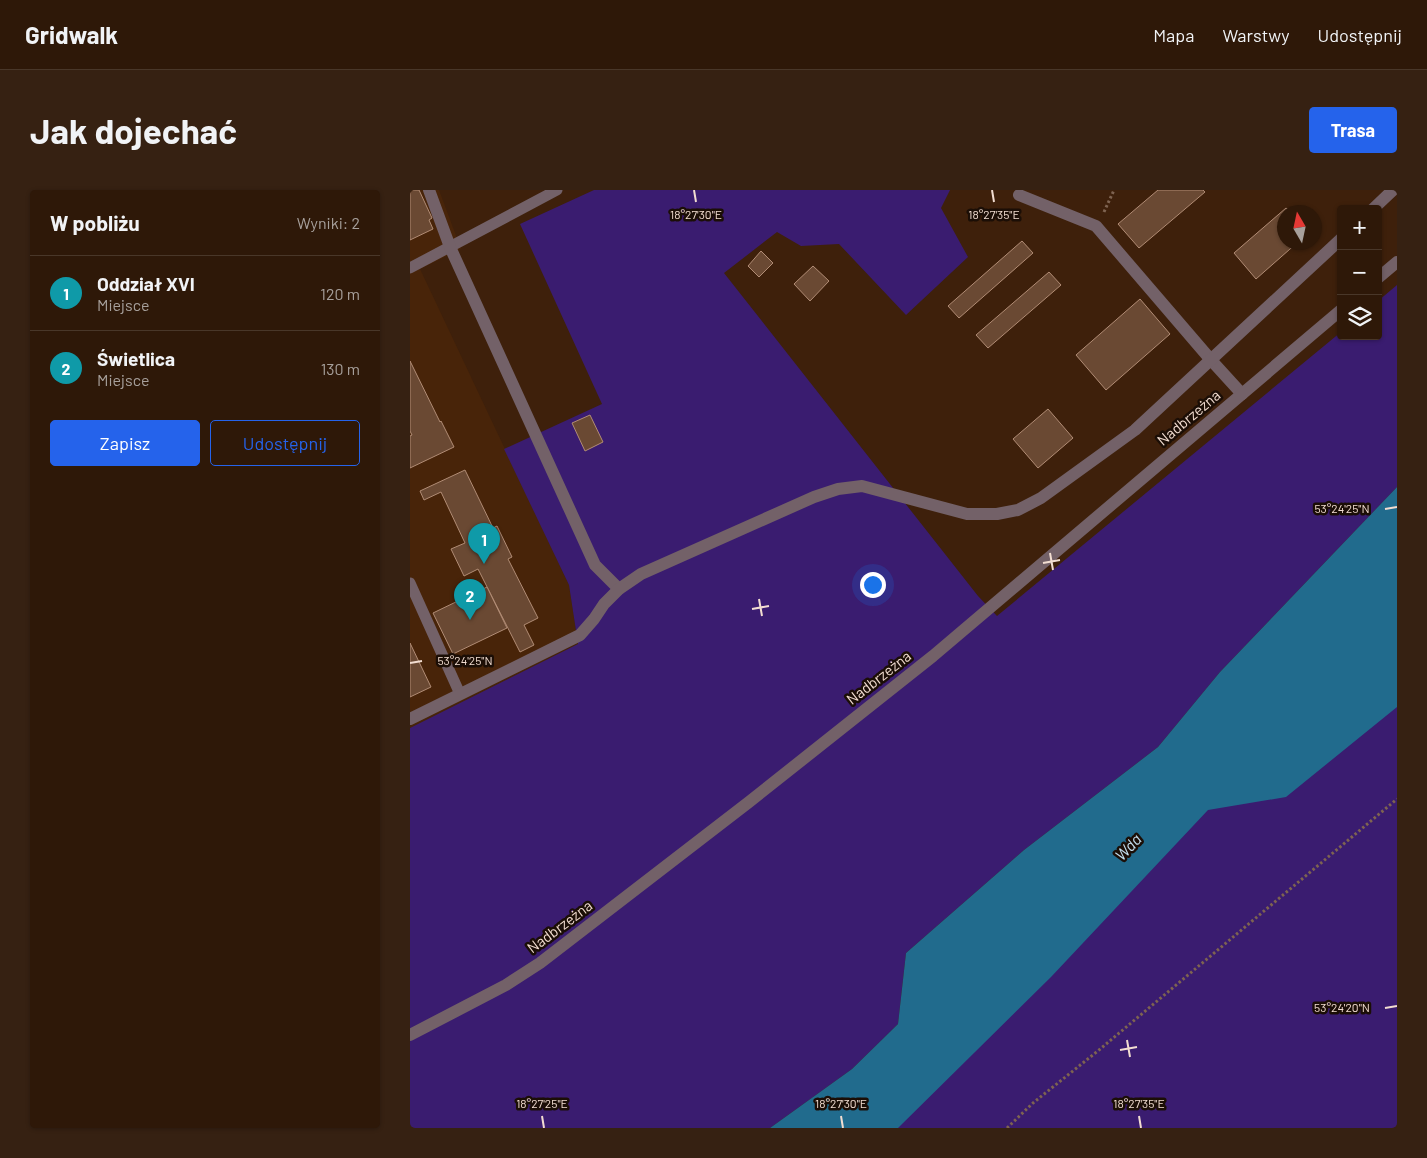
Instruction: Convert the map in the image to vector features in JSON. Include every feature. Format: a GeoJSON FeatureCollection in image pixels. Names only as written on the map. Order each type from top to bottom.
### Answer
{"type":"FeatureCollection","features":[{"type":"Feature","properties":{"kind":"street"},"geometry":{"type":"LineString","coordinates":[[429,190],[450,247],[595,565],[619,589]]}},
{"type":"Feature","properties":{"kind":"street"},"geometry":{"type":"LineString","coordinates":[[1377,205],[1393,190]]}},
{"type":"Feature","properties":{"kind":"street"},"geometry":{"type":"LineString","coordinates":[[1019,195],[1096,226],[1210,360],[1242,394]]}},
{"type":"Feature","properties":{"kind":"street"},"geometry":{"type":"LineString","coordinates":[[410,719],[580,635],[604,604],[619,589],[641,574],[814,497],[838,489],[862,486],[967,514],[997,514],[1018,510],[1041,498],[1135,430],[1337,243]]}},
{"type":"Feature","properties":{"kind":"street"},"geometry":{"type":"LineString","coordinates":[[1382,275],[1397,262]]}},
{"type":"Feature","properties":{"kind":"street","name":"Nadbrzeżna"},"geometry":{"type":"LineString","coordinates":[[410,1035],[506,985],[540,963],[749,802],[933,656],[1337,313]]}},
{"type":"Feature","properties":{"kind":"lane"},"geometry":{"type":"LineString","coordinates":[[410,268],[557,190]]}},
{"type":"Feature","properties":{"kind":"lane"},"geometry":{"type":"LineString","coordinates":[[410,583],[460,694]]}},
{"type":"Feature","properties":{"kind":"path"},"geometry":{"type":"LineString","coordinates":[[1096,226],[1114,190]]}},
{"type":"Feature","properties":{"kind":"path"},"geometry":{"type":"LineString","coordinates":[[1007,1128],[1033,1103],[1107,1044],[1397,799]]}},
{"type":"Feature","properties":{"kind":"shaded area"},"geometry":{"type":"Polygon","coordinates":[[[410,190],[439,190],[461,249],[420,269],[569,585],[578,644],[410,728],[410,190]]]}},
{"type":"Feature","properties":{"kind":"shaded area"},"geometry":{"type":"Polygon","coordinates":[[[594,190],[950,190],[941,208],[968,257],[906,315],[839,244],[801,246],[777,232],[724,273],[978,596],[997,616],[1337,335],[1337,340],[1382,340],[1382,298],[1397,285],[1397,487],[1220,672],[1158,747],[1024,850],[906,953],[898,1024],[852,1069],[770,1128],[410,1128],[410,728],[578,644],[569,585],[504,449],[602,404],[520,224],[594,190]]]}},
{"type":"Feature","properties":{"kind":"shaded area"},"geometry":{"type":"Polygon","coordinates":[[[1397,614],[1397,1128],[897,1128],[1397,614]]]}},
{"type":"Feature","properties":{"kind":"water","name":"Wda"},"geometry":{"type":"Polygon","coordinates":[[[1397,487],[1397,707],[1286,797],[1208,810],[1051,977],[898,1128],[770,1128],[852,1069],[898,1024],[906,953],[1024,850],[1158,747],[1220,672],[1397,487]]]}},
{"type":"Feature","properties":{"kind":"building"},"geometry":{"type":"Polygon","coordinates":[[[410,190],[419,190],[432,218],[429,220],[433,229],[410,240],[410,190]]]}},
{"type":"Feature","properties":{"kind":"building"},"geometry":{"type":"Polygon","coordinates":[[[1158,190],[1203,190],[1205,192],[1139,248],[1118,224],[1158,190]]]}},
{"type":"Feature","properties":{"kind":"building"},"geometry":{"type":"Polygon","coordinates":[[[1277,216],[1277,250],[1289,250],[1256,279],[1234,253],[1277,216]]]}},
{"type":"Feature","properties":{"kind":"building"},"geometry":{"type":"Polygon","coordinates":[[[1022,241],[1033,253],[959,318],[948,306],[1022,241]]]}},
{"type":"Feature","properties":{"kind":"building"},"geometry":{"type":"Polygon","coordinates":[[[761,251],[773,263],[759,277],[748,266],[761,251]]]}},
{"type":"Feature","properties":{"kind":"building"},"geometry":{"type":"Polygon","coordinates":[[[813,266],[829,281],[810,301],[794,284],[813,266]]]}},
{"type":"Feature","properties":{"kind":"building"},"geometry":{"type":"Polygon","coordinates":[[[1049,272],[1061,285],[988,348],[976,335],[1049,272]]]}},
{"type":"Feature","properties":{"kind":"building"},"geometry":{"type":"Polygon","coordinates":[[[1140,299],[1170,334],[1106,390],[1076,355],[1140,299]]]}},
{"type":"Feature","properties":{"kind":"building"},"geometry":{"type":"Polygon","coordinates":[[[410,361],[454,447],[410,468],[410,436],[412,435],[410,431],[410,361]]]}},
{"type":"Feature","properties":{"kind":"building"},"geometry":{"type":"Polygon","coordinates":[[[1048,409],[1073,438],[1038,468],[1013,439],[1048,409]]]}},
{"type":"Feature","properties":{"kind":"building"},"geometry":{"type":"Polygon","coordinates":[[[590,415],[603,442],[585,451],[572,423],[590,415]]]}},
{"type":"Feature","properties":{"kind":"building"},"geometry":{"type":"Polygon","coordinates":[[[465,470],[493,528],[497,526],[512,557],[508,559],[538,618],[524,625],[534,645],[520,652],[478,569],[464,576],[451,549],[465,543],[441,492],[424,500],[420,491],[465,470]]]}},
{"type":"Feature","properties":{"kind":"building"},"geometry":{"type":"Polygon","coordinates":[[[487,587],[507,628],[453,654],[433,613],[487,587]]]}},
{"type":"Feature","properties":{"kind":"building"},"geometry":{"type":"Polygon","coordinates":[[[410,643],[431,687],[410,697],[410,643]]]}},
{"type":"Feature","properties":{"kind":"place","name":"Oddział XVI"},"geometry":{"type":"Point","coordinates":[484,564]}},
{"type":"Feature","properties":{"kind":"place","name":"Świetlica"},"geometry":{"type":"Point","coordinates":[470,620]}}]}
